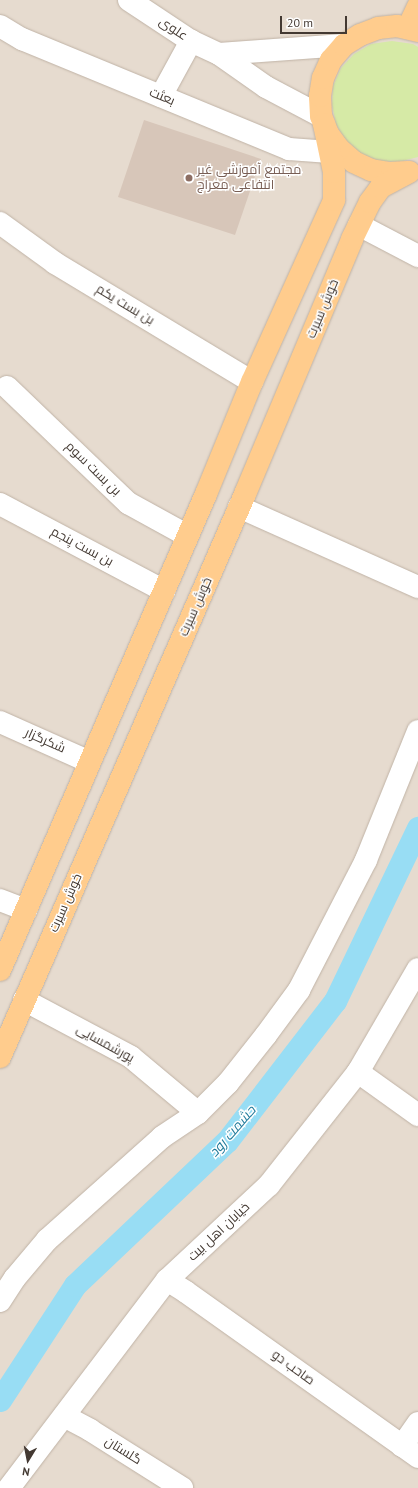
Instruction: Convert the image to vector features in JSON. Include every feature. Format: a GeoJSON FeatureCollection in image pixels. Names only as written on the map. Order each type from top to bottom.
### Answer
{"type":"FeatureCollection","features":[{"type":"Feature","properties":{"kind":"main road"},"geometry":{"type":"LineString","coordinates":[[0,970],[188,536],[252,382],[334,200],[334,172],[323,120],[320,96],[323,78],[331,60],[344,45],[360,34],[378,28],[397,26],[413,30],[418,7]]}},
{"type":"Feature","properties":{"kind":"main road"},"geometry":{"type":"LineString","coordinates":[[323,120],[328,134],[339,149],[354,162],[371,170],[390,173],[414,170]]}},
{"type":"Feature","properties":{"kind":"main road","name":"خوش سیرت"},"geometry":{"type":"LineString","coordinates":[[0,1057],[239,508],[359,225],[370,202],[381,187],[414,170]]}},
{"type":"Feature","properties":{"kind":"main road"},"geometry":{"type":"LineString","coordinates":[[275,331],[294,335],[307,347]]}},
{"type":"Feature","properties":{"kind":"street","name":"علوی"},"geometry":{"type":"LineString","coordinates":[[129,0],[191,41],[218,54],[266,87],[323,120]]}},
{"type":"Feature","properties":{"kind":"street","name":"بعثت"},"geometry":{"type":"LineString","coordinates":[[0,26],[22,39],[289,149],[330,152]]}},
{"type":"Feature","properties":{"kind":"street"},"geometry":{"type":"LineString","coordinates":[[161,96],[191,41]]}},
{"type":"Feature","properties":{"kind":"street"},"geometry":{"type":"LineString","coordinates":[[218,54],[344,45]]}},
{"type":"Feature","properties":{"kind":"street","name":"بن بست یکم"},"geometry":{"type":"LineString","coordinates":[[0,223],[55,263],[252,382]]}},
{"type":"Feature","properties":{"kind":"street"},"geometry":{"type":"LineString","coordinates":[[359,225],[418,256]]}},
{"type":"Feature","properties":{"kind":"street","name":"بن بست سوم"},"geometry":{"type":"LineString","coordinates":[[7,387],[128,503],[188,536]]}},
{"type":"Feature","properties":{"kind":"street","name":"بن بست پنجم"},"geometry":{"type":"LineString","coordinates":[[0,504],[164,591]]}},
{"type":"Feature","properties":{"kind":"street"},"geometry":{"type":"LineString","coordinates":[[239,508],[418,587]]}},
{"type":"Feature","properties":{"kind":"street","name":"شکرگزار"},"geometry":{"type":"LineString","coordinates":[[0,722],[90,762]]}},
{"type":"Feature","properties":{"kind":"street"},"geometry":{"type":"LineString","coordinates":[[0,1301],[15,1278],[47,1240],[162,1137],[198,1113],[228,1083],[299,990],[366,860],[418,731]]}},
{"type":"Feature","properties":{"kind":"street"},"geometry":{"type":"LineString","coordinates":[[0,900],[26,910]]}},
{"type":"Feature","properties":{"kind":"street","name":"خیابان اهل بیت"},"geometry":{"type":"LineString","coordinates":[[9,1488],[167,1280],[269,1185],[358,1072],[418,969]]}},
{"type":"Feature","properties":{"kind":"street","name":"پورشمسایی"},"geometry":{"type":"LineString","coordinates":[[24,1000],[131,1057],[198,1113]]}},
{"type":"Feature","properties":{"kind":"street"},"geometry":{"type":"LineString","coordinates":[[358,1072],[418,1115]]}},
{"type":"Feature","properties":{"kind":"street","name":"صاحب دو"},"geometry":{"type":"LineString","coordinates":[[167,1280],[410,1452]]}},
{"type":"Feature","properties":{"kind":"street","name":"گلستان"},"geometry":{"type":"LineString","coordinates":[[64,1416],[90,1430],[182,1488]]}},
{"type":"Feature","properties":{"kind":"street"},"geometry":{"type":"LineString","coordinates":[[410,1452],[418,1423]]}},
{"type":"Feature","properties":{"kind":"shaded area"},"geometry":{"type":"Polygon","coordinates":[[[0,0],[418,0],[418,1488],[0,1488],[0,0]]]}},
{"type":"Feature","properties":{"kind":"green space"},"geometry":{"type":"Polygon","coordinates":[[[392,41],[413,44],[418,47],[418,157],[398,162],[379,161],[361,154],[346,141],[336,124],[332,105],[333,86],[341,68],[354,54],[371,44],[392,41]]]}},
{"type":"Feature","properties":{"kind":"building","name":"مجتمع آموزشی غیر انتفاعی معراج"},"geometry":{"type":"Polygon","coordinates":[[[144,120],[261,159],[235,235],[118,197],[144,120]]]}},
{"type":"Feature","properties":{"kind":"waterway","name":"حشمت رود"},"geometry":{"type":"LineString","coordinates":[[0,1400],[75,1285],[227,1141],[335,1001],[418,828]]}},
{"type":"Feature","properties":{"kind":"place","name":"مجتمع آموزشی غیر انتفاعی معراج"},"geometry":{"type":"Point","coordinates":[189,178]}}]}
